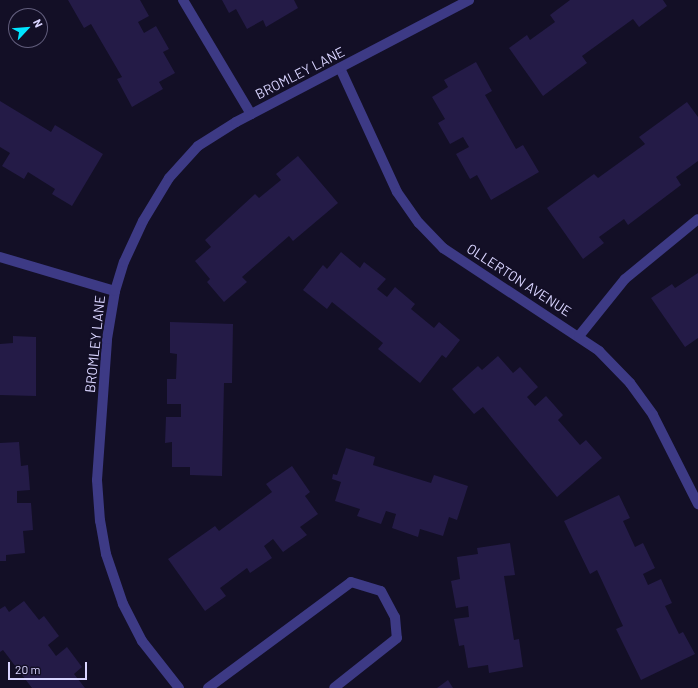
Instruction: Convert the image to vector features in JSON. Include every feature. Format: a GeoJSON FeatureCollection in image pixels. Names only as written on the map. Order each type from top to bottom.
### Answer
{"type":"FeatureCollection","features":[{"type":"Feature","properties":{"kind":"street"},"geometry":{"type":"LineString","coordinates":[[183,0],[251,114]]}},
{"type":"Feature","properties":{"kind":"street","name":"BROMLEY LANE"},"geometry":{"type":"LineString","coordinates":[[179,688],[142,641],[123,604],[106,554],[100,521],[97,480],[107,339],[114,291],[124,262],[142,221],[169,178],[198,146],[251,114],[468,0]]}},
{"type":"Feature","properties":{"kind":"street","name":"OLLERTON AVENUE"},"geometry":{"type":"LineString","coordinates":[[340,68],[397,192],[419,223],[443,248],[579,336],[599,351],[630,383],[653,415],[697,501]]}},
{"type":"Feature","properties":{"kind":"street"},"geometry":{"type":"LineString","coordinates":[[579,336],[625,279],[698,219]]}},
{"type":"Feature","properties":{"kind":"street"},"geometry":{"type":"LineString","coordinates":[[0,257],[114,291]]}},
{"type":"Feature","properties":{"kind":"street"},"geometry":{"type":"LineString","coordinates":[[208,688],[351,582],[381,591],[395,617],[397,638],[334,688]]}},
{"type":"Feature","properties":{"kind":"building"},"geometry":{"type":"Polygon","coordinates":[[[68,0],[140,0],[149,16],[138,22],[144,33],[156,26],[169,49],[163,52],[175,73],[159,82],[163,89],[132,107],[117,79],[122,77],[91,24],[84,28],[68,0]]]}},
{"type":"Feature","properties":{"kind":"building"},"geometry":{"type":"Polygon","coordinates":[[[222,0],[294,0],[298,8],[266,27],[263,20],[247,29],[236,9],[229,13],[222,0]]]}},
{"type":"Feature","properties":{"kind":"building"},"geometry":{"type":"Polygon","coordinates":[[[570,0],[663,0],[667,6],[639,27],[633,19],[582,56],[587,63],[543,96],[509,48],[527,35],[530,40],[555,22],[550,15],[570,0]]]}},
{"type":"Feature","properties":{"kind":"building"},"geometry":{"type":"Polygon","coordinates":[[[476,62],[492,91],[485,95],[516,149],[523,145],[539,172],[491,200],[477,175],[470,179],[456,154],[469,147],[463,137],[450,144],[438,123],[445,119],[432,97],[448,87],[444,80],[476,62]]]}},
{"type":"Feature","properties":{"kind":"building"},"geometry":{"type":"Polygon","coordinates":[[[0,101],[51,132],[55,125],[103,154],[72,206],[52,194],[55,189],[28,172],[24,179],[2,166],[10,153],[0,147],[0,101]]]}},
{"type":"Feature","properties":{"kind":"building"},"geometry":{"type":"Polygon","coordinates":[[[687,102],[698,117],[698,161],[676,177],[681,185],[628,225],[624,219],[599,237],[604,243],[583,259],[547,208],[594,174],[598,178],[645,144],[639,137],[687,102]]]}},
{"type":"Feature","properties":{"kind":"building"},"geometry":{"type":"Polygon","coordinates":[[[298,156],[338,203],[293,241],[289,236],[242,277],[247,282],[224,302],[207,282],[210,279],[195,261],[211,247],[205,240],[255,194],[259,198],[281,180],[276,174],[298,156]]]}},
{"type":"Feature","properties":{"kind":"building"},"geometry":{"type":"Polygon","coordinates":[[[341,252],[360,268],[364,262],[386,279],[377,289],[387,297],[395,287],[415,304],[411,309],[434,328],[439,322],[460,340],[446,358],[442,355],[420,383],[378,349],[383,343],[332,302],[327,309],[303,290],[323,265],[327,269],[341,252]]]}},
{"type":"Feature","properties":{"kind":"building"},"geometry":{"type":"Polygon","coordinates":[[[698,273],[698,338],[685,347],[651,298],[672,284],[675,288],[698,273]]]}},
{"type":"Feature","properties":{"kind":"building"},"geometry":{"type":"Polygon","coordinates":[[[170,322],[233,324],[232,383],[224,383],[222,476],[190,475],[190,467],[172,467],[172,442],[165,443],[166,417],[181,417],[181,404],[167,404],[167,379],[176,379],[177,354],[170,353],[170,322]]]}},
{"type":"Feature","properties":{"kind":"building"},"geometry":{"type":"Polygon","coordinates":[[[13,336],[36,337],[36,396],[0,395],[0,344],[13,343],[13,336]]]}},
{"type":"Feature","properties":{"kind":"building"},"geometry":{"type":"Polygon","coordinates":[[[498,356],[513,373],[520,367],[538,387],[527,397],[535,406],[546,396],[563,415],[558,420],[580,445],[586,440],[602,458],[557,497],[483,407],[474,414],[452,389],[478,366],[482,370],[498,356]]]}},
{"type":"Feature","properties":{"kind":"building"},"geometry":{"type":"Polygon","coordinates":[[[19,442],[21,466],[28,465],[30,490],[17,491],[17,503],[31,503],[33,530],[23,531],[25,553],[6,555],[6,561],[0,561],[0,443],[19,442]]]}},
{"type":"Feature","properties":{"kind":"building"},"geometry":{"type":"Polygon","coordinates":[[[346,448],[375,457],[373,465],[431,483],[434,475],[468,486],[457,520],[449,517],[443,536],[420,529],[418,537],[392,528],[396,514],[386,511],[381,524],[357,516],[360,509],[335,501],[341,482],[332,479],[333,474],[337,475],[346,448]]]}},
{"type":"Feature","properties":{"kind":"building"},"geometry":{"type":"Polygon","coordinates":[[[292,466],[310,492],[305,496],[318,514],[300,527],[307,535],[283,552],[273,539],[264,546],[272,558],[250,573],[247,568],[220,588],[226,596],[205,611],[168,559],[215,526],[219,531],[272,492],[266,484],[292,466]]]}},
{"type":"Feature","properties":{"kind":"building"},"geometry":{"type":"Polygon","coordinates":[[[619,495],[630,518],[623,521],[635,547],[643,543],[655,568],[643,574],[648,585],[661,579],[672,603],[665,606],[679,634],[683,632],[695,654],[641,680],[616,629],[623,626],[597,570],[590,574],[564,521],[619,495]]]}},
{"type":"Feature","properties":{"kind":"building"},"geometry":{"type":"Polygon","coordinates":[[[510,543],[515,575],[504,576],[514,640],[519,639],[523,667],[489,673],[488,665],[468,668],[464,645],[459,646],[454,619],[469,617],[468,606],[456,608],[451,581],[460,579],[457,557],[478,554],[477,548],[510,543]]]}},
{"type":"Feature","properties":{"kind":"building"},"geometry":{"type":"Polygon","coordinates":[[[24,601],[39,620],[44,616],[59,636],[48,645],[56,656],[67,647],[82,667],[74,674],[85,688],[32,688],[3,650],[0,652],[0,609],[5,606],[9,612],[24,601]]]}},
{"type":"Feature","properties":{"kind":"building"},"geometry":{"type":"Polygon","coordinates":[[[448,680],[453,688],[437,688],[448,680]]]}}]}
